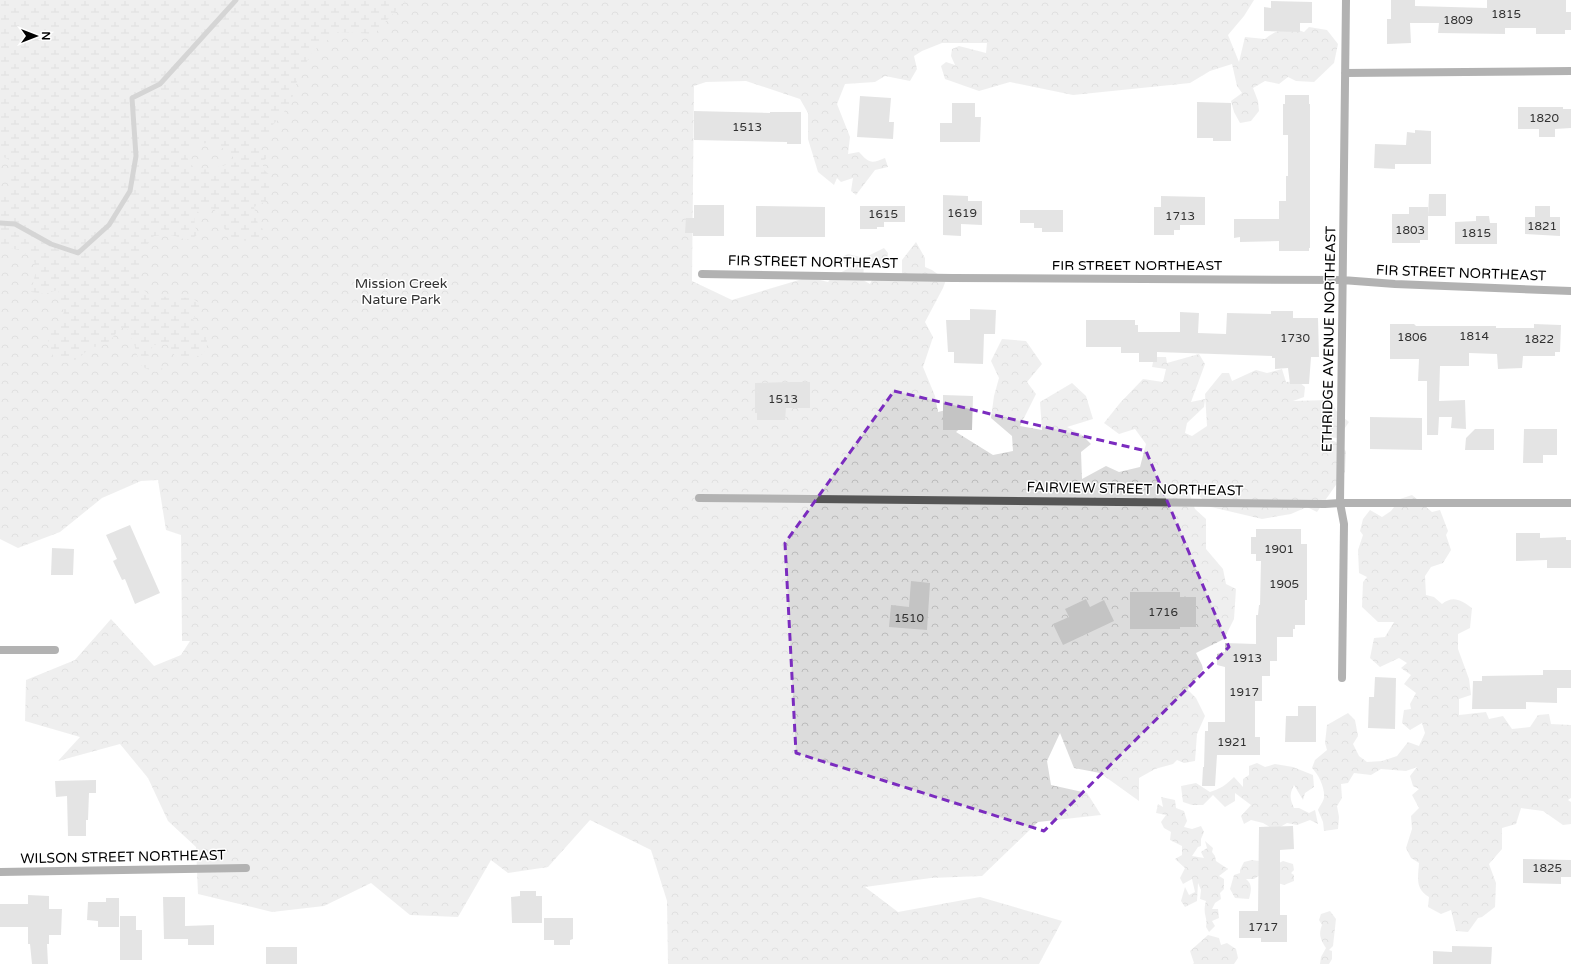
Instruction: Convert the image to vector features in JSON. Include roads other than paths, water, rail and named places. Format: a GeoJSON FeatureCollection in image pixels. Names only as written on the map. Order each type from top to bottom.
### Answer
{"type":"FeatureCollection","features":[{"type":"Feature","properties":{"kind":"street","name":"ETHRIDGE AVENUE NORTHEAST"},"geometry":{"type":"LineString","coordinates":[[1342,678],[1344,524],[1340,503],[1346,0]]}},
{"type":"Feature","properties":{"kind":"street"},"geometry":{"type":"LineString","coordinates":[[1345,73],[1571,71]]}},
{"type":"Feature","properties":{"kind":"street","name":"FIR STREET NORTHEAST"},"geometry":{"type":"LineString","coordinates":[[702,274],[952,278],[1342,280],[1395,284],[1571,291]]}},
{"type":"Feature","properties":{"kind":"street","name":"FAIRVIEW STREET NORTHEAST"},"geometry":{"type":"LineString","coordinates":[[699,498],[1325,504],[1571,503]]}},
{"type":"Feature","properties":{"kind":"street"},"geometry":{"type":"LineString","coordinates":[[0,650],[55,650]]}},
{"type":"Feature","properties":{"kind":"street","name":"WILSON STREET NORTHEAST"},"geometry":{"type":"LineString","coordinates":[[0,872],[246,868]]}},
{"type":"Feature","properties":{"kind":"waterway"},"geometry":{"type":"LineString","coordinates":[[0,223],[15,224],[51,244],[78,253],[109,225],[130,191],[136,156],[132,98],[160,84],[236,0]]}},
{"type":"Feature","properties":{"kind":"park label","name":"Mission Creek Nature Park"},"geometry":{"type":"Point","coordinates":[401,292]}}]}
